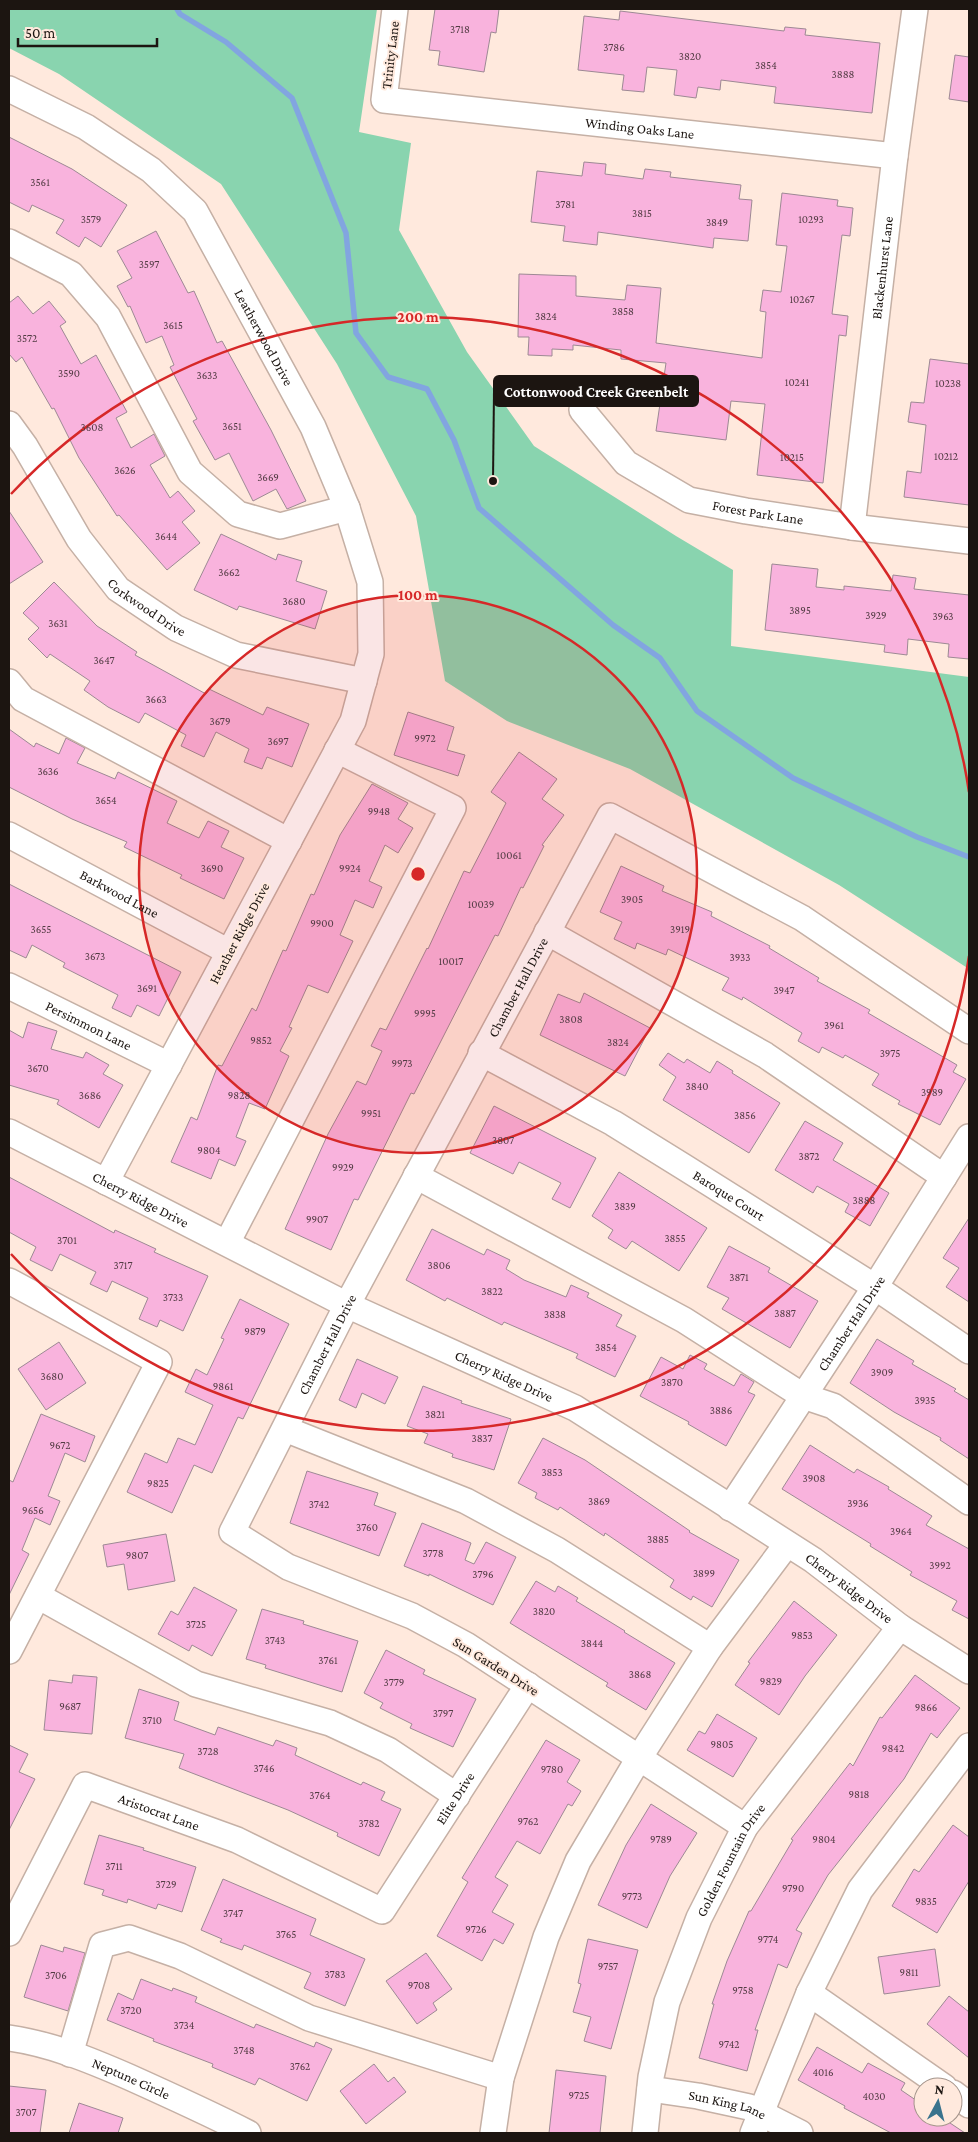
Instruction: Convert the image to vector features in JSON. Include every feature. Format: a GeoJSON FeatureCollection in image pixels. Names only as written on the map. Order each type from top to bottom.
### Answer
{"type":"FeatureCollection","features":[{"type":"Feature","properties":{"kind":"street","name":"Trinity Lane"},"geometry":{"type":"LineString","coordinates":[[384,100],[395,9]]}},
{"type":"Feature","properties":{"kind":"street","name":"Blackenhurst Lane"},"geometry":{"type":"LineString","coordinates":[[852,527],[895,156],[915,9]]}},
{"type":"Feature","properties":{"kind":"street","name":"Leatherwood Drive"},"geometry":{"type":"LineString","coordinates":[[9,88],[102,137],[151,170],[195,211],[313,427],[347,508],[370,582],[371,654],[364,681]]}},
{"type":"Feature","properties":{"kind":"street","name":"Winding Oaks Lane"},"geometry":{"type":"LineString","coordinates":[[384,100],[895,156]]}},
{"type":"Feature","properties":{"kind":"street"},"geometry":{"type":"LineString","coordinates":[[9,242],[71,274],[108,317],[190,472],[238,514],[280,526],[347,508]]}},
{"type":"Feature","properties":{"kind":"street","name":"Forest Park Lane"},"geometry":{"type":"LineString","coordinates":[[582,410],[626,463],[689,500],[746,511],[852,527],[969,541]]}},
{"type":"Feature","properties":{"kind":"street","name":"Corkwood Drive"},"geometry":{"type":"LineString","coordinates":[[9,424],[79,539],[118,589],[176,628],[236,655],[364,681]]}},
{"type":"Feature","properties":{"kind":"street","name":"Heather Ridge Drive"},"geometry":{"type":"LineString","coordinates":[[106,1182],[353,721],[364,681]]}},
{"type":"Feature","properties":{"kind":"street"},"geometry":{"type":"LineString","coordinates":[[9,682],[23,699],[289,841]]}},
{"type":"Feature","properties":{"kind":"street"},"geometry":{"type":"LineString","coordinates":[[227,1243],[453,808],[338,750]]}},
{"type":"Feature","properties":{"kind":"street","name":"Chamber Hall Drive"},"geometry":{"type":"LineString","coordinates":[[232,1532],[347,1305],[610,816],[802,918],[969,1031]]}},
{"type":"Feature","properties":{"kind":"street","name":"Barkwood Lane"},"geometry":{"type":"LineString","coordinates":[[9,835],[229,952]]}},
{"type":"Feature","properties":{"kind":"street"},"geometry":{"type":"LineString","coordinates":[[547,932],[765,1055],[944,1177]]}},
{"type":"Feature","properties":{"kind":"street","name":"Persimmon Lane"},"geometry":{"type":"LineString","coordinates":[[9,986],[169,1065]]}},
{"type":"Feature","properties":{"kind":"street","name":"Baroque Court"},"geometry":{"type":"LineString","coordinates":[[481,1054],[612,1123],[875,1287],[969,1351]]}},
{"type":"Feature","properties":{"kind":"street","name":"Cherry Ridge Drive"},"geometry":{"type":"LineString","coordinates":[[9,1132],[347,1305],[575,1408],[813,1560],[900,1627],[969,1671]]}},
{"type":"Feature","properties":{"kind":"street","name":"Chamber Hall Drive"},"geometry":{"type":"LineString","coordinates":[[730,1508],[875,1287],[969,1137]]}},
{"type":"Feature","properties":{"kind":"street"},"geometry":{"type":"LineString","coordinates":[[416,1176],[684,1320],[803,1396],[833,1406],[969,1502]]}},
{"type":"Feature","properties":{"kind":"street"},"geometry":{"type":"LineString","coordinates":[[9,1281],[159,1362],[9,1651]]}},
{"type":"Feature","properties":{"kind":"street"},"geometry":{"type":"LineString","coordinates":[[285,1429],[466,1501],[557,1550],[710,1647]]}},
{"type":"Feature","properties":{"kind":"street","name":"Sun Garden Drive"},"geometry":{"type":"LineString","coordinates":[[232,1532],[288,1567],[412,1616],[466,1645],[745,1827]]}},
{"type":"Feature","properties":{"kind":"street"},"geometry":{"type":"LineString","coordinates":[[493,2133],[501,2078],[546,1937],[574,1870],[639,1758],[710,1647],[787,1544]]}},
{"type":"Feature","properties":{"kind":"street"},"geometry":{"type":"LineString","coordinates":[[38,1596],[196,1684],[330,1723],[388,1750],[457,1796]]}},
{"type":"Feature","properties":{"kind":"street","name":"Golden Fountain Drive"},"geometry":{"type":"LineString","coordinates":[[645,2133],[650,2089],[668,2002],[699,1918],[745,1827],[900,1627]]}},
{"type":"Feature","properties":{"kind":"street","name":"Elite Drive"},"geometry":{"type":"LineString","coordinates":[[382,1911],[528,1685]]}},
{"type":"Feature","properties":{"kind":"street"},"geometry":{"type":"LineString","coordinates":[[757,2123],[809,1993],[860,1890],[969,1746]]}},
{"type":"Feature","properties":{"kind":"street","name":"Aristocrat Lane"},"geometry":{"type":"LineString","coordinates":[[9,1932],[85,1785],[237,1840],[382,1911]]}},
{"type":"Feature","properties":{"kind":"street"},"geometry":{"type":"LineString","coordinates":[[70,2054],[102,1945],[129,1938],[180,1956],[309,2018],[501,2078]]}},
{"type":"Feature","properties":{"kind":"street"},"geometry":{"type":"LineString","coordinates":[[809,1993],[930,2077]]}},
{"type":"Feature","properties":{"kind":"street","name":"Neptune Circle"},"geometry":{"type":"LineString","coordinates":[[9,2038],[35,2042],[70,2054],[188,2102],[248,2133]]}},
{"type":"Feature","properties":{"kind":"street","name":"Sun King Lane"},"geometry":{"type":"LineString","coordinates":[[650,2089],[698,2096],[749,2107],[757,2123],[800,2133]]}},
{"type":"Feature","properties":{"kind":"green space"},"geometry":{"type":"Polygon","coordinates":[[[9,9],[377,9],[359,132],[411,143],[399,230],[467,352],[534,446],[733,570],[731,646],[969,677],[969,969],[839,885],[630,769],[507,721],[445,681],[416,516],[337,364],[221,184],[59,74],[9,48],[9,9]]]}},
{"type":"Feature","properties":{"kind":"building"},"geometry":{"type":"Polygon","coordinates":[[[435,9],[499,9],[496,33],[491,32],[484,72],[438,65],[440,51],[429,50],[435,9]]]}},
{"type":"Feature","properties":{"kind":"building"},"geometry":{"type":"Polygon","coordinates":[[[620,11],[784,31],[785,27],[806,29],[805,35],[880,43],[872,113],[774,103],[776,87],[721,80],[720,90],[698,87],[696,98],[674,95],[677,70],[647,67],[644,92],[622,90],[624,75],[578,70],[584,16],[619,20],[620,11]]]}},
{"type":"Feature","properties":{"kind":"building"},"geometry":{"type":"Polygon","coordinates":[[[955,55],[969,57],[969,102],[949,99],[955,55]]]}},
{"type":"Feature","properties":{"kind":"building"},"geometry":{"type":"Polygon","coordinates":[[[9,137],[72,169],[127,205],[101,247],[85,237],[79,247],[56,233],[64,220],[32,205],[29,212],[9,202],[9,137]]]}},
{"type":"Feature","properties":{"kind":"building"},"geometry":{"type":"Polygon","coordinates":[[[584,162],[606,164],[605,174],[643,179],[645,169],[671,172],[670,177],[741,185],[739,199],[752,200],[748,241],[714,238],[713,248],[598,232],[597,245],[563,241],[565,226],[531,222],[537,171],[582,176],[584,162]]]}},
{"type":"Feature","properties":{"kind":"building"},"geometry":{"type":"Polygon","coordinates":[[[782,193],[838,200],[837,206],[853,208],[850,236],[842,235],[832,314],[848,316],[846,336],[839,335],[823,483],[757,475],[765,404],[731,401],[726,440],[656,431],[666,363],[621,359],[621,350],[573,345],[573,350],[552,349],[552,356],[528,355],[529,337],[518,337],[519,274],[576,276],[576,296],[625,300],[627,285],[661,288],[656,343],[762,358],[766,312],[760,311],[763,290],[781,292],[787,246],[776,245],[782,193]]]}},
{"type":"Feature","properties":{"kind":"building"},"geometry":{"type":"Polygon","coordinates":[[[156,231],[188,293],[194,291],[217,343],[222,341],[271,430],[306,501],[287,509],[276,489],[253,501],[229,453],[215,460],[193,421],[197,419],[170,367],[174,365],[162,336],[146,343],[130,306],[128,307],[117,286],[132,278],[117,251],[156,231]]]}},
{"type":"Feature","properties":{"kind":"building"},"geometry":{"type":"Polygon","coordinates":[[[18,296],[33,314],[49,301],[66,322],[60,326],[81,364],[96,355],[127,412],[116,418],[131,448],[154,434],[165,456],[150,465],[170,498],[178,491],[195,511],[182,522],[200,543],[167,570],[119,515],[117,516],[79,458],[54,408],[52,409],[22,357],[16,362],[9,354],[9,303],[18,296]]]}},
{"type":"Feature","properties":{"kind":"building"},"geometry":{"type":"Polygon","coordinates":[[[930,359],[969,364],[969,505],[904,497],[907,471],[921,473],[926,425],[908,422],[911,402],[924,403],[930,359]]]}},
{"type":"Feature","properties":{"kind":"building"},"geometry":{"type":"Polygon","coordinates":[[[9,511],[43,562],[9,584],[9,511]]]}},
{"type":"Feature","properties":{"kind":"building"},"geometry":{"type":"Polygon","coordinates":[[[221,534],[276,560],[278,554],[302,561],[296,581],[327,591],[315,629],[239,606],[237,610],[194,590],[221,534]]]}},
{"type":"Feature","properties":{"kind":"building"},"geometry":{"type":"Polygon","coordinates":[[[772,564],[818,569],[816,587],[844,590],[844,586],[891,591],[893,575],[916,578],[914,589],[969,595],[969,659],[948,657],[949,644],[908,639],[907,655],[884,652],[885,645],[765,630],[772,564]]]}},
{"type":"Feature","properties":{"kind":"building"},"geometry":{"type":"Polygon","coordinates":[[[54,582],[97,626],[137,652],[135,655],[206,694],[209,689],[263,715],[267,707],[309,724],[292,767],[267,757],[262,769],[244,762],[249,749],[216,732],[204,757],[181,746],[186,735],[145,713],[139,723],[108,707],[84,690],[90,681],[50,654],[47,658],[28,639],[39,628],[23,613],[54,582]]]}},
{"type":"Feature","properties":{"kind":"building"},"geometry":{"type":"Polygon","coordinates":[[[408,712],[454,727],[447,750],[465,755],[458,776],[394,755],[408,712]]]}},
{"type":"Feature","properties":{"kind":"building"},"geometry":{"type":"Polygon","coordinates":[[[9,729],[34,747],[36,743],[59,754],[66,738],[85,748],[77,763],[115,779],[118,772],[177,801],[167,823],[199,838],[208,821],[229,831],[221,847],[244,858],[224,899],[180,878],[182,875],[124,847],[127,842],[72,819],[9,787],[9,729]]]}},
{"type":"Feature","properties":{"kind":"building"},"geometry":{"type":"Polygon","coordinates":[[[519,752],[557,779],[542,799],[564,815],[542,845],[544,846],[523,888],[521,887],[498,936],[495,935],[414,1094],[411,1093],[358,1200],[354,1199],[331,1250],[285,1229],[328,1134],[357,1081],[366,1085],[382,1051],[371,1046],[380,1028],[386,1030],[428,949],[464,871],[470,873],[506,803],[491,792],[519,752]]]}},
{"type":"Feature","properties":{"kind":"building"},"geometry":{"type":"Polygon","coordinates":[[[372,784],[408,803],[398,819],[413,828],[398,853],[385,845],[369,881],[382,887],[373,908],[355,900],[340,935],[353,941],[328,993],[308,985],[289,1027],[292,1028],[280,1051],[289,1056],[265,1109],[249,1103],[236,1137],[246,1141],[235,1166],[219,1159],[211,1179],[171,1162],[191,1117],[197,1120],[218,1065],[222,1066],[252,1008],[256,1011],[283,950],[286,951],[311,894],[314,895],[340,835],[372,784]]]}},
{"type":"Feature","properties":{"kind":"building"},"geometry":{"type":"Polygon","coordinates":[[[621,866],[664,886],[662,891],[712,912],[711,916],[770,946],[769,948],[819,978],[817,981],[870,1010],[868,1013],[957,1065],[953,1072],[966,1079],[940,1125],[898,1104],[900,1101],[872,1085],[879,1074],[845,1055],[843,1058],[822,1047],[819,1053],[798,1041],[802,1033],[743,997],[742,1000],[722,990],[729,978],[668,949],[666,955],[637,943],[635,949],[614,939],[622,922],[600,912],[621,866]]]}},
{"type":"Feature","properties":{"kind":"building"},"geometry":{"type":"Polygon","coordinates":[[[9,884],[181,972],[159,1016],[137,1005],[131,1017],[112,1008],[118,995],[63,967],[65,963],[32,945],[26,958],[9,950],[9,884]]]}},
{"type":"Feature","properties":{"kind":"building"},"geometry":{"type":"Polygon","coordinates":[[[584,993],[650,1028],[625,1076],[540,1035],[558,994],[580,1003],[584,993]]]}},
{"type":"Feature","properties":{"kind":"building"},"geometry":{"type":"Polygon","coordinates":[[[28,1022],[57,1031],[51,1049],[83,1058],[86,1052],[109,1065],[103,1074],[123,1085],[99,1128],[57,1104],[59,1100],[9,1085],[9,1030],[23,1038],[28,1022]]]}},
{"type":"Feature","properties":{"kind":"building"},"geometry":{"type":"Polygon","coordinates":[[[668,1053],[684,1063],[687,1059],[710,1073],[717,1061],[733,1071],[732,1073],[780,1103],[749,1153],[663,1100],[676,1077],[659,1065],[668,1053]]]}},
{"type":"Feature","properties":{"kind":"building"},"geometry":{"type":"Polygon","coordinates":[[[494,1106],[596,1158],[570,1208],[552,1199],[561,1183],[519,1162],[513,1174],[470,1153],[494,1106]]]}},
{"type":"Feature","properties":{"kind":"building"},"geometry":{"type":"Polygon","coordinates":[[[805,1121],[843,1143],[833,1160],[889,1193],[870,1226],[845,1212],[849,1204],[817,1186],[813,1193],[775,1170],[805,1121]]]}},
{"type":"Feature","properties":{"kind":"building"},"geometry":{"type":"Polygon","coordinates":[[[619,1172],[707,1228],[679,1271],[632,1241],[626,1249],[608,1238],[613,1230],[592,1216],[619,1172]]]}},
{"type":"Feature","properties":{"kind":"building"},"geometry":{"type":"Polygon","coordinates":[[[9,1177],[114,1233],[115,1230],[156,1249],[154,1252],[208,1276],[183,1331],[160,1320],[157,1327],[139,1319],[148,1298],[112,1281],[107,1292],[90,1284],[96,1272],[60,1254],[52,1271],[30,1260],[36,1247],[9,1232],[9,1177]]]}},
{"type":"Feature","properties":{"kind":"building"},"geometry":{"type":"Polygon","coordinates":[[[969,1218],[969,1302],[946,1287],[959,1268],[943,1258],[969,1218]]]}},
{"type":"Feature","properties":{"kind":"building"},"geometry":{"type":"Polygon","coordinates":[[[432,1229],[484,1255],[487,1249],[510,1260],[506,1269],[524,1280],[566,1297],[571,1285],[589,1293],[587,1297],[622,1315],[616,1326],[636,1336],[615,1377],[576,1358],[578,1354],[504,1322],[502,1325],[447,1298],[445,1301],[406,1280],[432,1229]]]}},
{"type":"Feature","properties":{"kind":"building"},"geometry":{"type":"Polygon","coordinates":[[[729,1246],[770,1268],[768,1272],[818,1301],[790,1348],[722,1309],[729,1298],[707,1287],[729,1246]]]}},
{"type":"Feature","properties":{"kind":"building"},"geometry":{"type":"Polygon","coordinates":[[[240,1299],[289,1324],[243,1419],[238,1417],[212,1473],[194,1465],[172,1513],[127,1492],[145,1453],[167,1463],[178,1438],[195,1445],[213,1405],[185,1392],[196,1369],[207,1375],[224,1339],[221,1338],[240,1299]]]}},
{"type":"Feature","properties":{"kind":"building"},"geometry":{"type":"Polygon","coordinates":[[[877,1339],[914,1361],[912,1364],[956,1389],[954,1391],[969,1400],[969,1459],[940,1440],[941,1438],[894,1412],[850,1383],[877,1339]]]}},
{"type":"Feature","properties":{"kind":"building"},"geometry":{"type":"Polygon","coordinates":[[[59,1342],[86,1383],[46,1410],[18,1369],[59,1342]]]}},
{"type":"Feature","properties":{"kind":"building"},"geometry":{"type":"Polygon","coordinates":[[[690,1355],[707,1364],[704,1369],[734,1386],[741,1374],[754,1382],[748,1392],[755,1395],[726,1446],[688,1424],[689,1422],[640,1396],[661,1357],[683,1369],[690,1355]]]}},
{"type":"Feature","properties":{"kind":"building"},"geometry":{"type":"Polygon","coordinates":[[[357,1359],[398,1377],[385,1404],[362,1393],[356,1408],[339,1400],[357,1359]]]}},
{"type":"Feature","properties":{"kind":"building"},"geometry":{"type":"Polygon","coordinates":[[[423,1386],[462,1401],[461,1403],[511,1419],[494,1470],[452,1457],[453,1454],[424,1443],[428,1434],[407,1426],[423,1386]]]}},
{"type":"Feature","properties":{"kind":"building"},"geometry":{"type":"Polygon","coordinates":[[[41,1414],[95,1436],[85,1462],[65,1453],[48,1496],[60,1501],[50,1525],[35,1518],[22,1550],[29,1554],[9,1595],[9,1480],[13,1482],[41,1414]]]}},
{"type":"Feature","properties":{"kind":"building"},"geometry":{"type":"Polygon","coordinates":[[[543,1438],[585,1460],[689,1532],[739,1560],[712,1607],[693,1596],[691,1600],[670,1587],[674,1580],[605,1533],[604,1536],[560,1507],[558,1510],[535,1498],[537,1493],[518,1483],[543,1438]]]}},
{"type":"Feature","properties":{"kind":"building"},"geometry":{"type":"Polygon","coordinates":[[[810,1445],[854,1473],[857,1469],[889,1487],[888,1489],[932,1516],[926,1525],[969,1549],[969,1619],[952,1610],[957,1601],[910,1575],[912,1572],[870,1546],[871,1544],[782,1489],[810,1445]]]}},
{"type":"Feature","properties":{"kind":"building"},"geometry":{"type":"Polygon","coordinates":[[[307,1471],[378,1493],[374,1505],[396,1513],[379,1556],[290,1523],[307,1471]]]}},
{"type":"Feature","properties":{"kind":"building"},"geometry":{"type":"Polygon","coordinates":[[[422,1523],[471,1543],[465,1560],[474,1564],[486,1542],[516,1557],[493,1605],[429,1574],[429,1576],[404,1566],[422,1523]]]}},
{"type":"Feature","properties":{"kind":"building"},"geometry":{"type":"Polygon","coordinates":[[[166,1534],[175,1581],[128,1590],[124,1564],[107,1567],[103,1545],[166,1534]]]}},
{"type":"Feature","properties":{"kind":"building"},"geometry":{"type":"Polygon","coordinates":[[[536,1581],[555,1592],[558,1586],[578,1598],[576,1601],[675,1663],[646,1710],[606,1686],[608,1683],[510,1623],[536,1581]]]}},
{"type":"Feature","properties":{"kind":"building"},"geometry":{"type":"Polygon","coordinates":[[[194,1587],[237,1610],[212,1656],[192,1645],[189,1651],[158,1634],[171,1611],[178,1615],[194,1587]]]}},
{"type":"Feature","properties":{"kind":"building"},"geometry":{"type":"Polygon","coordinates":[[[794,1601],[837,1635],[805,1676],[779,1715],[735,1685],[750,1663],[748,1662],[794,1601]]]}},
{"type":"Feature","properties":{"kind":"building"},"geometry":{"type":"Polygon","coordinates":[[[262,1609],[304,1621],[303,1624],[358,1641],[342,1692],[265,1668],[266,1665],[246,1659],[262,1609]]]}},
{"type":"Feature","properties":{"kind":"building"},"geometry":{"type":"Polygon","coordinates":[[[386,1650],[425,1670],[423,1674],[476,1699],[453,1747],[410,1728],[412,1724],[380,1708],[383,1703],[364,1693],[386,1650]]]}},
{"type":"Feature","properties":{"kind":"building"},"geometry":{"type":"Polygon","coordinates":[[[73,1675],[97,1677],[92,1734],[44,1730],[49,1680],[72,1683],[73,1675]]]}},
{"type":"Feature","properties":{"kind":"building"},"geometry":{"type":"Polygon","coordinates":[[[915,1675],[960,1708],[937,1738],[931,1733],[904,1779],[828,1875],[796,1930],[802,1933],[787,1968],[778,1964],[755,2030],[758,2030],[747,2071],[699,2058],[714,2004],[712,2004],[727,1961],[749,1911],[751,1911],[793,1840],[791,1839],[850,1763],[853,1766],[880,1717],[882,1718],[915,1675]]]}},
{"type":"Feature","properties":{"kind":"building"},"geometry":{"type":"Polygon","coordinates":[[[139,1689],[179,1702],[174,1720],[215,1735],[218,1727],[273,1746],[276,1740],[297,1748],[295,1755],[361,1785],[363,1782],[385,1792],[381,1800],[401,1809],[379,1856],[337,1836],[338,1833],[288,1810],[179,1768],[184,1754],[125,1738],[139,1689]]]}},
{"type":"Feature","properties":{"kind":"building"},"geometry":{"type":"Polygon","coordinates":[[[717,1714],[757,1738],[733,1777],[687,1750],[699,1731],[705,1734],[717,1714]]]}},
{"type":"Feature","properties":{"kind":"building"},"geometry":{"type":"Polygon","coordinates":[[[546,1740],[580,1760],[567,1782],[581,1791],[572,1806],[568,1804],[540,1854],[517,1841],[495,1877],[508,1885],[492,1912],[514,1924],[503,1944],[494,1939],[482,1961],[437,1936],[468,1882],[462,1878],[546,1740]]]}},
{"type":"Feature","properties":{"kind":"building"},"geometry":{"type":"Polygon","coordinates":[[[9,1745],[28,1754],[19,1772],[35,1779],[9,1830],[9,1745]]]}},
{"type":"Feature","properties":{"kind":"building"},"geometry":{"type":"Polygon","coordinates":[[[651,1804],[697,1833],[670,1876],[647,1928],[598,1905],[626,1845],[651,1804]]]}},
{"type":"Feature","properties":{"kind":"building"},"geometry":{"type":"Polygon","coordinates":[[[953,1825],[969,1837],[969,1881],[937,1933],[892,1906],[914,1869],[919,1872],[953,1825]]]}},
{"type":"Feature","properties":{"kind":"building"},"geometry":{"type":"Polygon","coordinates":[[[99,1835],[144,1848],[143,1850],[196,1867],[182,1912],[158,1904],[156,1909],[128,1899],[127,1903],[102,1895],[104,1890],[84,1884],[99,1835]]]}},
{"type":"Feature","properties":{"kind":"building"},"geometry":{"type":"Polygon","coordinates":[[[223,1879],[316,1919],[310,1935],[365,1959],[345,2006],[304,1988],[311,1973],[244,1945],[242,1950],[220,1942],[222,1939],[201,1930],[223,1879]]]}},
{"type":"Feature","properties":{"kind":"building"},"geometry":{"type":"Polygon","coordinates":[[[588,1939],[638,1950],[611,2049],[584,2041],[591,2017],[573,2012],[581,1984],[578,1983],[588,1939]]]}},
{"type":"Feature","properties":{"kind":"building"},"geometry":{"type":"Polygon","coordinates":[[[41,1945],[63,1952],[64,1947],[85,1953],[68,2011],[24,1997],[41,1945]]]}},
{"type":"Feature","properties":{"kind":"building"},"geometry":{"type":"Polygon","coordinates":[[[935,1949],[940,1986],[884,1994],[878,1957],[935,1949]]]}},
{"type":"Feature","properties":{"kind":"building"},"geometry":{"type":"Polygon","coordinates":[[[426,1953],[452,1989],[433,2003],[437,2010],[417,2024],[386,1981],[426,1953]]]}},
{"type":"Feature","properties":{"kind":"building"},"geometry":{"type":"Polygon","coordinates":[[[141,1979],[172,1991],[173,1988],[197,1997],[195,2002],[254,2028],[256,2024],[314,2047],[316,2042],[332,2049],[307,2101],[259,2078],[255,2085],[212,2067],[213,2064],[153,2041],[154,2039],[107,2020],[118,1993],[133,2000],[141,1979]]]}},
{"type":"Feature","properties":{"kind":"building"},"geometry":{"type":"Polygon","coordinates":[[[949,1996],[969,2012],[969,2058],[927,2024],[949,1996]]]}},
{"type":"Feature","properties":{"kind":"building"},"geometry":{"type":"Polygon","coordinates":[[[817,2047],[862,2073],[868,2063],[905,2083],[901,2090],[913,2098],[913,2127],[956,2127],[965,2133],[891,2133],[844,2108],[845,2106],[798,2080],[817,2047]]]}},
{"type":"Feature","properties":{"kind":"building"},"geometry":{"type":"Polygon","coordinates":[[[374,2064],[388,2082],[394,2077],[406,2092],[366,2124],[340,2091],[374,2064]]]}},
{"type":"Feature","properties":{"kind":"building"},"geometry":{"type":"Polygon","coordinates":[[[556,2070],[606,2076],[600,2133],[549,2133],[556,2070]]]}},
{"type":"Feature","properties":{"kind":"building"},"geometry":{"type":"Polygon","coordinates":[[[9,2086],[46,2090],[40,2133],[9,2133],[9,2086]]]}},
{"type":"Feature","properties":{"kind":"building"},"geometry":{"type":"Polygon","coordinates":[[[79,2103],[123,2118],[118,2133],[69,2133],[79,2103]]]}},
{"type":"Feature","properties":{"kind":"waterway"},"geometry":{"type":"LineString","coordinates":[[177,9],[180,14],[226,42],[292,98],[346,233],[356,333],[388,377],[427,389],[454,440],[479,508],[613,625],[660,658],[697,711],[793,778],[917,837],[969,857]]}},
{"type":"Feature","properties":{"kind":"place","name":"Cottonwood Creek Greenbelt"},"geometry":{"type":"Point","coordinates":[493,481]}}]}
